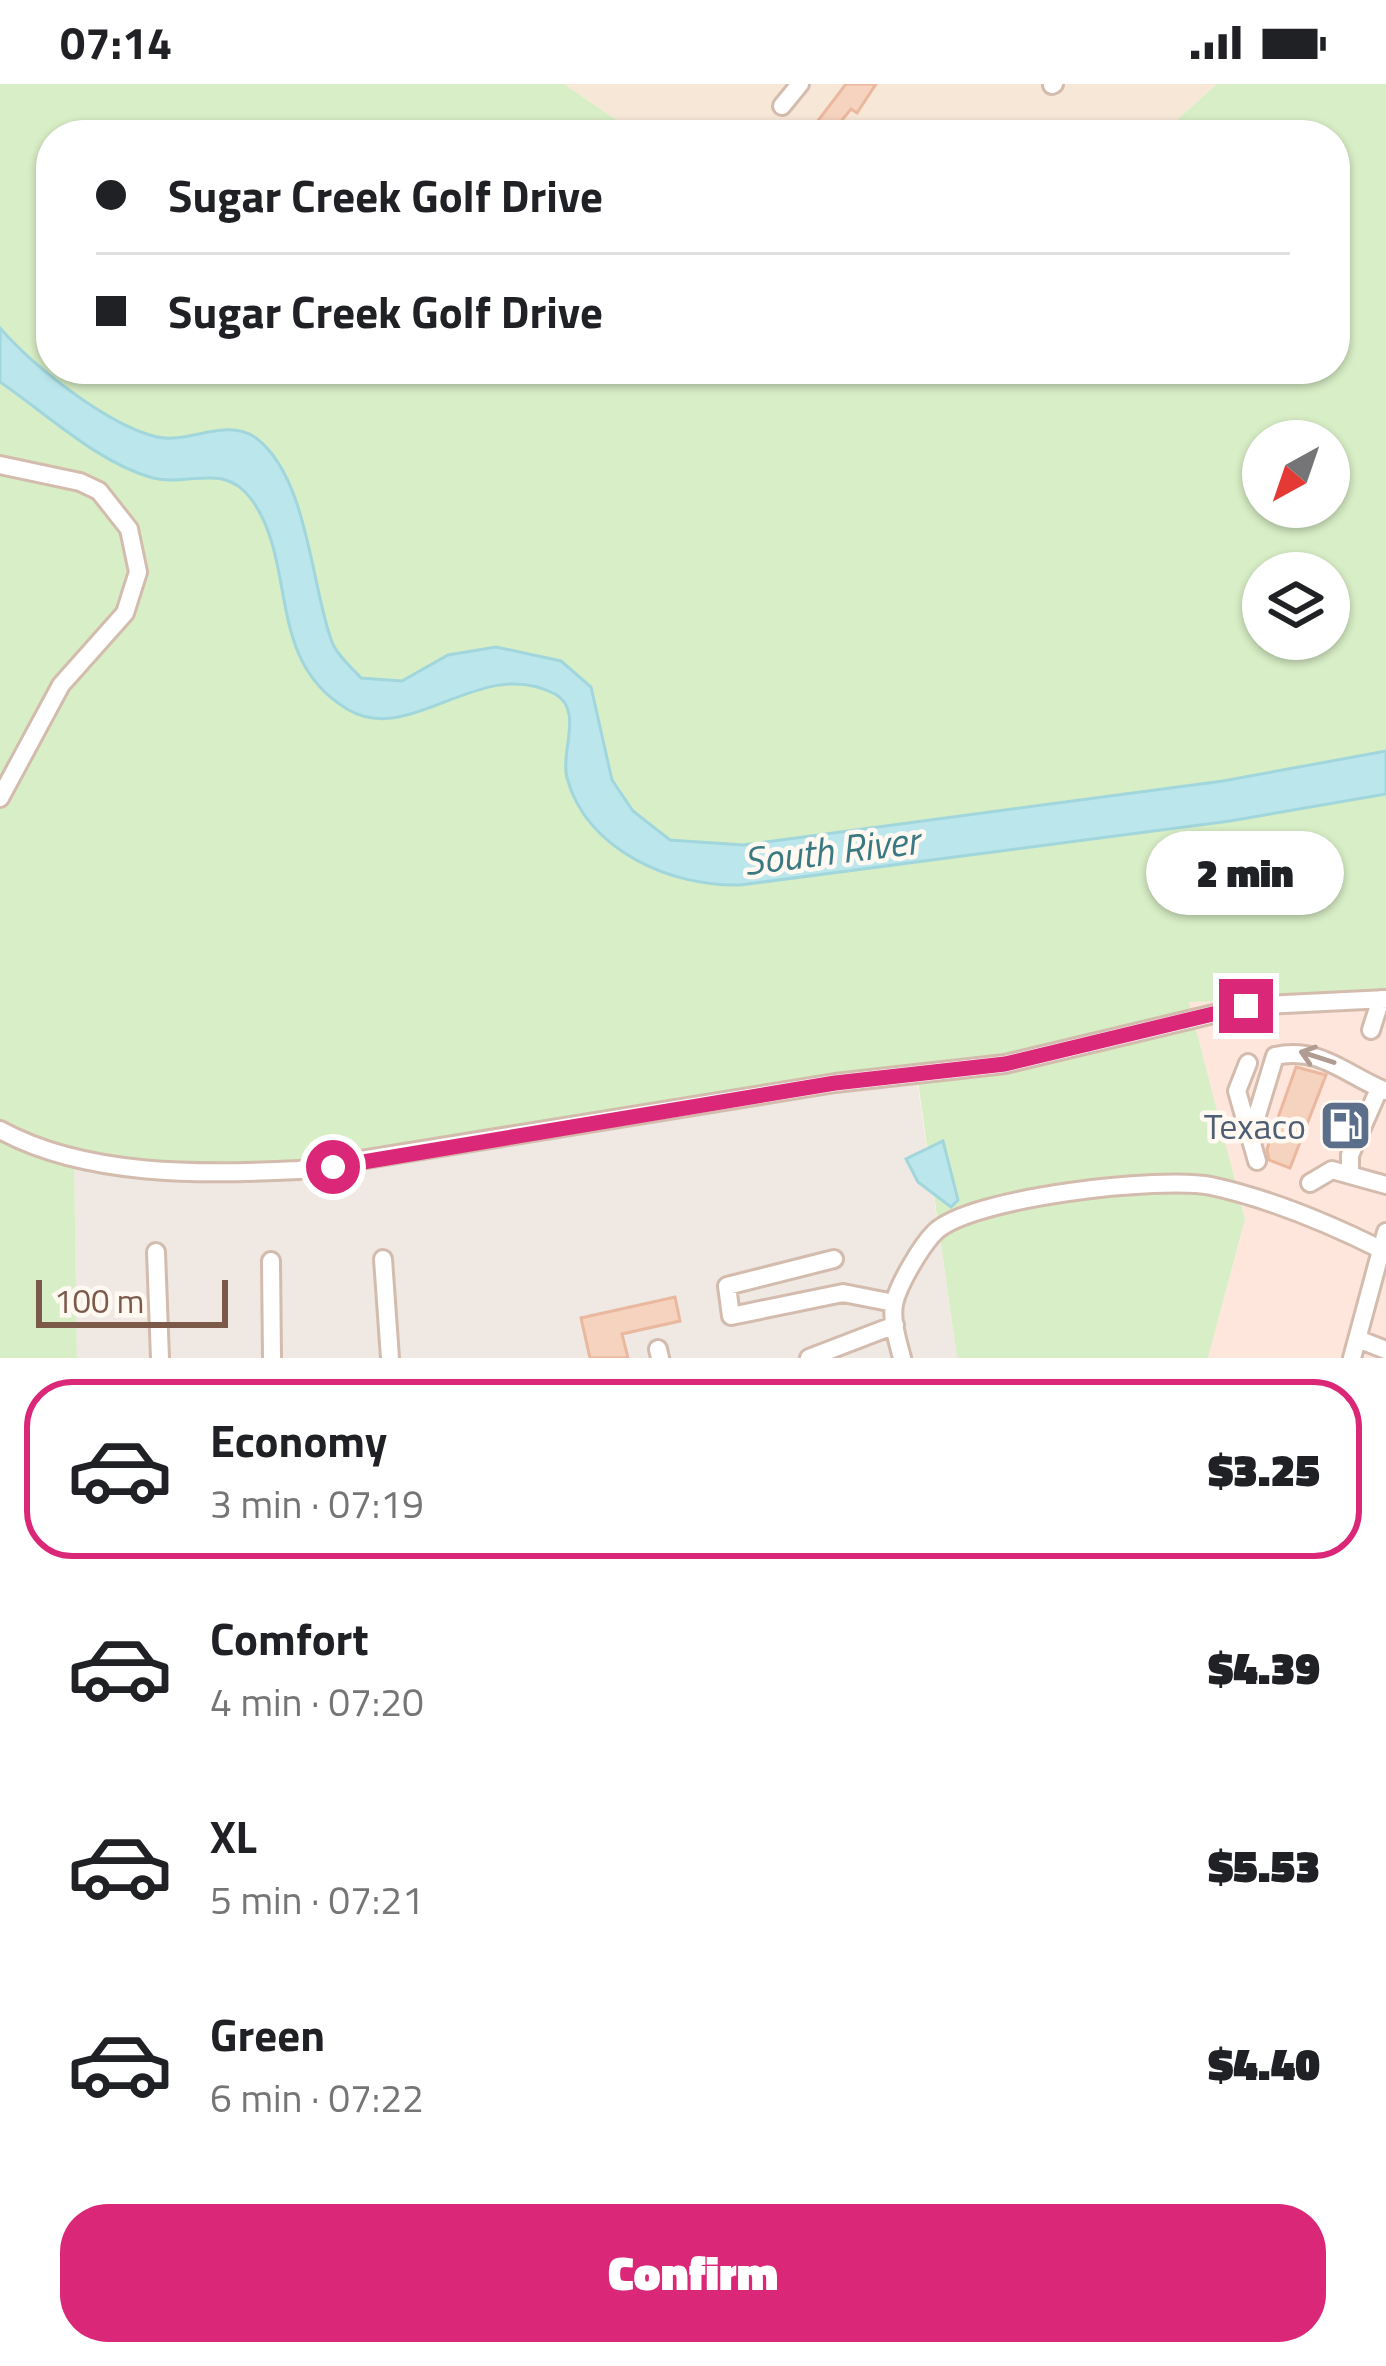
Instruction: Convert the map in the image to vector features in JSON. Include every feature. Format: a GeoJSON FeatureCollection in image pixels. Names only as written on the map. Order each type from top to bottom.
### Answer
{"type":"FeatureCollection","features":[{"type":"Feature","properties":{"kind":"street"},"geometry":{"type":"LineString","coordinates":[[782,106],[800,84]]}},
{"type":"Feature","properties":{"kind":"street"},"geometry":{"type":"LineString","coordinates":[[0,465],[80,482],[99,491],[129,529],[138,572],[125,613],[61,685],[0,799]]}},
{"type":"Feature","properties":{"kind":"street"},"geometry":{"type":"LineString","coordinates":[[0,1130],[68,1155],[124,1164],[226,1174],[299,1170],[835,1083],[1005,1064],[1246,1006],[1384,999],[1371,1030]]}},
{"type":"Feature","properties":{"kind":"street"},"geometry":{"type":"LineString","coordinates":[[1250,1138],[1275,1055],[1299,1051],[1344,1066],[1382,1090],[1350,1154],[1350,1173]]}},
{"type":"Feature","properties":{"kind":"street"},"geometry":{"type":"LineString","coordinates":[[1248,1063],[1237,1091],[1257,1161]]}},
{"type":"Feature","properties":{"kind":"street"},"geometry":{"type":"LineString","coordinates":[[1310,1183],[1332,1170],[1386,1185]]}},
{"type":"Feature","properties":{"kind":"street"},"geometry":{"type":"LineString","coordinates":[[902,1358],[894,1303],[935,1231],[974,1212],[1015,1201],[1166,1183],[1209,1186],[1384,1241],[1382,1276],[1352,1358]]}},
{"type":"Feature","properties":{"kind":"street"},"geometry":{"type":"LineString","coordinates":[[156,1252],[160,1358]]}},
{"type":"Feature","properties":{"kind":"street"},"geometry":{"type":"LineString","coordinates":[[383,1259],[391,1358]]}},
{"type":"Feature","properties":{"kind":"street"},"geometry":{"type":"LineString","coordinates":[[834,1259],[728,1286],[731,1316],[843,1293],[894,1303]]}},
{"type":"Feature","properties":{"kind":"street"},"geometry":{"type":"LineString","coordinates":[[271,1261],[272,1358]]}},
{"type":"Feature","properties":{"kind":"street"},"geometry":{"type":"LineString","coordinates":[[808,1358],[895,1325]]}},
{"type":"Feature","properties":{"kind":"street"},"geometry":{"type":"LineString","coordinates":[[1358,1339],[1386,1350]]}},
{"type":"Feature","properties":{"kind":"shaded area"},"geometry":{"type":"Polygon","coordinates":[[[564,84],[1217,84],[1177,120],[616,120],[564,84]]]}},
{"type":"Feature","properties":{"kind":"shaded area"},"geometry":{"type":"Polygon","coordinates":[[[1386,996],[1386,1358],[1208,1358],[1245,1219],[1189,1002],[1386,996]]]}},
{"type":"Feature","properties":{"kind":"shaded area"},"geometry":{"type":"Polygon","coordinates":[[[916,1074],[957,1358],[77,1358],[74,1158],[916,1074]]]}},
{"type":"Feature","properties":{"kind":"green space"},"geometry":{"type":"Polygon","coordinates":[[[0,84],[564,84],[616,120],[36,120],[36,384],[1350,384],[1350,120],[1177,120],[1217,84],[1386,84],[1386,996],[1189,1002],[1245,1219],[1208,1358],[957,1358],[917,1075],[340,1167],[187,1170],[74,1159],[77,1358],[0,1358],[0,84]]]}},
{"type":"Feature","properties":{"kind":"water","name":"South River"},"geometry":{"type":"Polygon","coordinates":[[[0,328],[36,363],[36,384],[62,384],[137,430],[169,438],[233,430],[256,438],[287,478],[332,642],[361,678],[402,681],[448,655],[496,647],[561,661],[591,687],[612,780],[633,811],[670,840],[743,845],[1223,781],[1386,751],[1386,794],[1230,821],[740,885],[687,879],[636,860],[593,826],[577,804],[566,768],[568,710],[555,694],[527,685],[500,685],[396,717],[371,718],[347,709],[321,689],[304,665],[266,526],[241,488],[218,478],[167,480],[133,471],[74,436],[0,382],[0,328]]]}},
{"type":"Feature","properties":{"kind":"water"},"geometry":{"type":"Polygon","coordinates":[[[943,1141],[958,1200],[951,1207],[918,1182],[906,1159],[943,1141]]]}},
{"type":"Feature","properties":{"kind":"building"},"geometry":{"type":"Polygon","coordinates":[[[846,84],[876,84],[857,113],[851,109],[842,120],[818,120],[846,84]]]}},
{"type":"Feature","properties":{"kind":"building"},"geometry":{"type":"Polygon","coordinates":[[[1296,1067],[1326,1075],[1290,1168],[1269,1160],[1267,1149],[1296,1067]]]}},
{"type":"Feature","properties":{"kind":"building"},"geometry":{"type":"Polygon","coordinates":[[[675,1297],[680,1321],[622,1334],[628,1358],[590,1358],[581,1318],[675,1297]]]}},
{"type":"Feature","properties":{"kind":"place","name":"Texaco"},"geometry":{"type":"Point","coordinates":[1345,1125]}},
{"type":"Feature","properties":{"kind":"route"},"geometry":{"type":"LineString","coordinates":[[333,1167],[835,1083],[1005,1064],[1079,1050],[1246,1006]]}}]}
